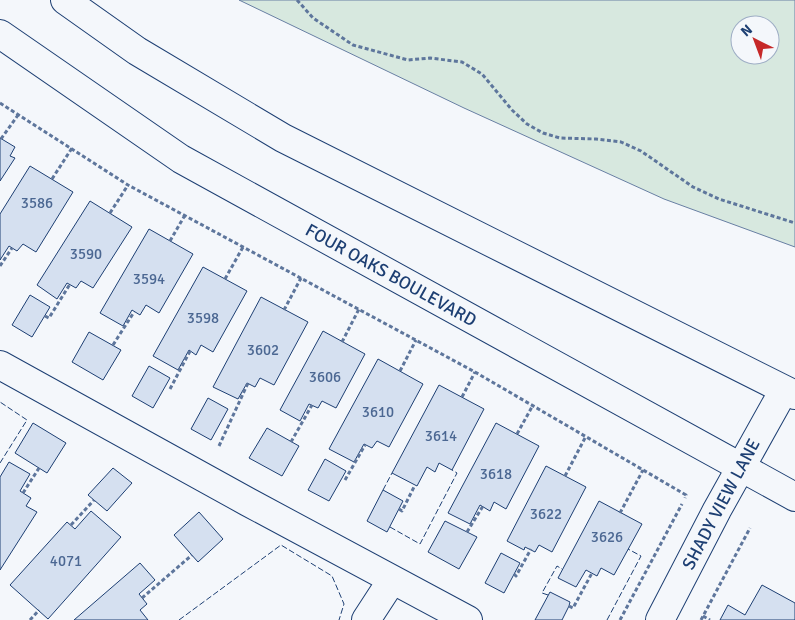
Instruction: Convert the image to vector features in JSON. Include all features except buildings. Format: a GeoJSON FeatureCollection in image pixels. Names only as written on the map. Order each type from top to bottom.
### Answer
{"type":"FeatureCollection","features":[{"type":"Feature","properties":{"kind":"street"},"geometry":{"type":"LineString","coordinates":[[65,0],[137,52],[283,138],[790,392]]}},
{"type":"Feature","properties":{"kind":"street","name":"FOUR OAKS BOULEVARD"},"geometry":{"type":"LineString","coordinates":[[0,34],[181,159],[795,497]]}},
{"type":"Feature","properties":{"kind":"street"},"geometry":{"type":"LineString","coordinates":[[0,365],[468,620]]}},
{"type":"Feature","properties":{"kind":"street","name":"SHADY VIEW LANE"},"geometry":{"type":"LineString","coordinates":[[660,620],[740,468],[790,392]]}},
{"type":"Feature","properties":{"kind":"street"},"geometry":{"type":"LineString","coordinates":[[366,620],[392,580]]}},
{"type":"Feature","properties":{"kind":"path"},"geometry":{"type":"LineString","coordinates":[[297,0],[313,18],[353,45],[408,60],[430,58],[462,62],[482,74],[512,110],[527,124],[543,133],[560,138],[621,142],[641,151],[693,188],[720,199],[795,223]]}},
{"type":"Feature","properties":{"kind":"path"},"geometry":{"type":"LineString","coordinates":[[0,103],[128,184],[474,372],[686,494],[620,620]]}},
{"type":"Feature","properties":{"kind":"path"},"geometry":{"type":"LineString","coordinates":[[1,139],[18,114]]}},
{"type":"Feature","properties":{"kind":"path"},"geometry":{"type":"LineString","coordinates":[[52,179],[72,148]]}},
{"type":"Feature","properties":{"kind":"path"},"geometry":{"type":"LineString","coordinates":[[110,213],[128,184]]}},
{"type":"Feature","properties":{"kind":"path"},"geometry":{"type":"LineString","coordinates":[[170,241],[185,215]]}},
{"type":"Feature","properties":{"kind":"path"},"geometry":{"type":"LineString","coordinates":[[225,279],[243,247]]}},
{"type":"Feature","properties":{"kind":"path"},"geometry":{"type":"LineString","coordinates":[[0,266],[12,248]]}},
{"type":"Feature","properties":{"kind":"path"},"geometry":{"type":"LineString","coordinates":[[284,310],[301,278]]}},
{"type":"Feature","properties":{"kind":"path"},"geometry":{"type":"LineString","coordinates":[[45,316],[49,318],[70,284]]}},
{"type":"Feature","properties":{"kind":"path"},"geometry":{"type":"LineString","coordinates":[[342,342],[359,309]]}},
{"type":"Feature","properties":{"kind":"path"},"geometry":{"type":"LineString","coordinates":[[113,346],[134,312]]}},
{"type":"Feature","properties":{"kind":"path"},"geometry":{"type":"LineString","coordinates":[[400,371],[416,340]]}},
{"type":"Feature","properties":{"kind":"path"},"geometry":{"type":"LineString","coordinates":[[170,389],[190,351]]}},
{"type":"Feature","properties":{"kind":"path"},"geometry":{"type":"LineString","coordinates":[[462,397],[474,372]]}},
{"type":"Feature","properties":{"kind":"path"},"geometry":{"type":"LineString","coordinates":[[219,446],[248,383]]}},
{"type":"Feature","properties":{"kind":"path"},"geometry":{"type":"LineString","coordinates":[[291,442],[312,405]]}},
{"type":"Feature","properties":{"kind":"path"},"geometry":{"type":"LineString","coordinates":[[517,434],[532,405]]}},
{"type":"Feature","properties":{"kind":"path"},"geometry":{"type":"LineString","coordinates":[[565,476],[586,436]]}},
{"type":"Feature","properties":{"kind":"path"},"geometry":{"type":"LineString","coordinates":[[345,480],[365,445]]}},
{"type":"Feature","properties":{"kind":"path"},"geometry":{"type":"LineString","coordinates":[[24,493],[39,468]]}},
{"type":"Feature","properties":{"kind":"path"},"geometry":{"type":"LineString","coordinates":[[620,513],[643,470]]}},
{"type":"Feature","properties":{"kind":"path"},"geometry":{"type":"LineString","coordinates":[[399,509],[402,510],[415,485]]}},
{"type":"Feature","properties":{"kind":"path"},"geometry":{"type":"LineString","coordinates":[[71,525],[94,500]]}},
{"type":"Feature","properties":{"kind":"path"},"geometry":{"type":"LineString","coordinates":[[467,532],[483,506]]}},
{"type":"Feature","properties":{"kind":"path"},"geometry":{"type":"LineString","coordinates":[[710,620],[702,618],[750,528]]}},
{"type":"Feature","properties":{"kind":"path"},"geometry":{"type":"LineString","coordinates":[[514,574],[516,576],[531,549]]}},
{"type":"Feature","properties":{"kind":"path"},"geometry":{"type":"LineString","coordinates":[[142,598],[192,555]]}},
{"type":"Feature","properties":{"kind":"path"},"geometry":{"type":"LineString","coordinates":[[569,606],[574,608],[592,573]]}},
{"type":"Feature","properties":{"kind":"path"},"geometry":{"type":"LineString","coordinates":[[30,620],[39,610]]}},
{"type":"Feature","properties":{"kind":"shaded area"},"geometry":{"type":"Polygon","coordinates":[[[239,0],[795,0],[795,247],[664,199],[464,108],[239,0]]]}},
{"type":"Feature","properties":{"kind":"fence"},"geometry":{"type":"LineString","coordinates":[[0,402],[27,420],[0,463]]}},
{"type":"Feature","properties":{"kind":"fence"},"geometry":{"type":"LineString","coordinates":[[390,527],[420,544],[457,473],[452,470]]}},
{"type":"Feature","properties":{"kind":"fence"},"geometry":{"type":"LineString","coordinates":[[383,490],[392,473]]}},
{"type":"Feature","properties":{"kind":"fence"},"geometry":{"type":"LineString","coordinates":[[179,620],[281,545],[332,576],[344,604],[339,620]]}},
{"type":"Feature","properties":{"kind":"fence"},"geometry":{"type":"LineString","coordinates":[[607,620],[641,556],[628,549]]}},
{"type":"Feature","properties":{"kind":"fence"},"geometry":{"type":"LineString","coordinates":[[548,595],[542,593],[557,566],[562,569]]}}]}
